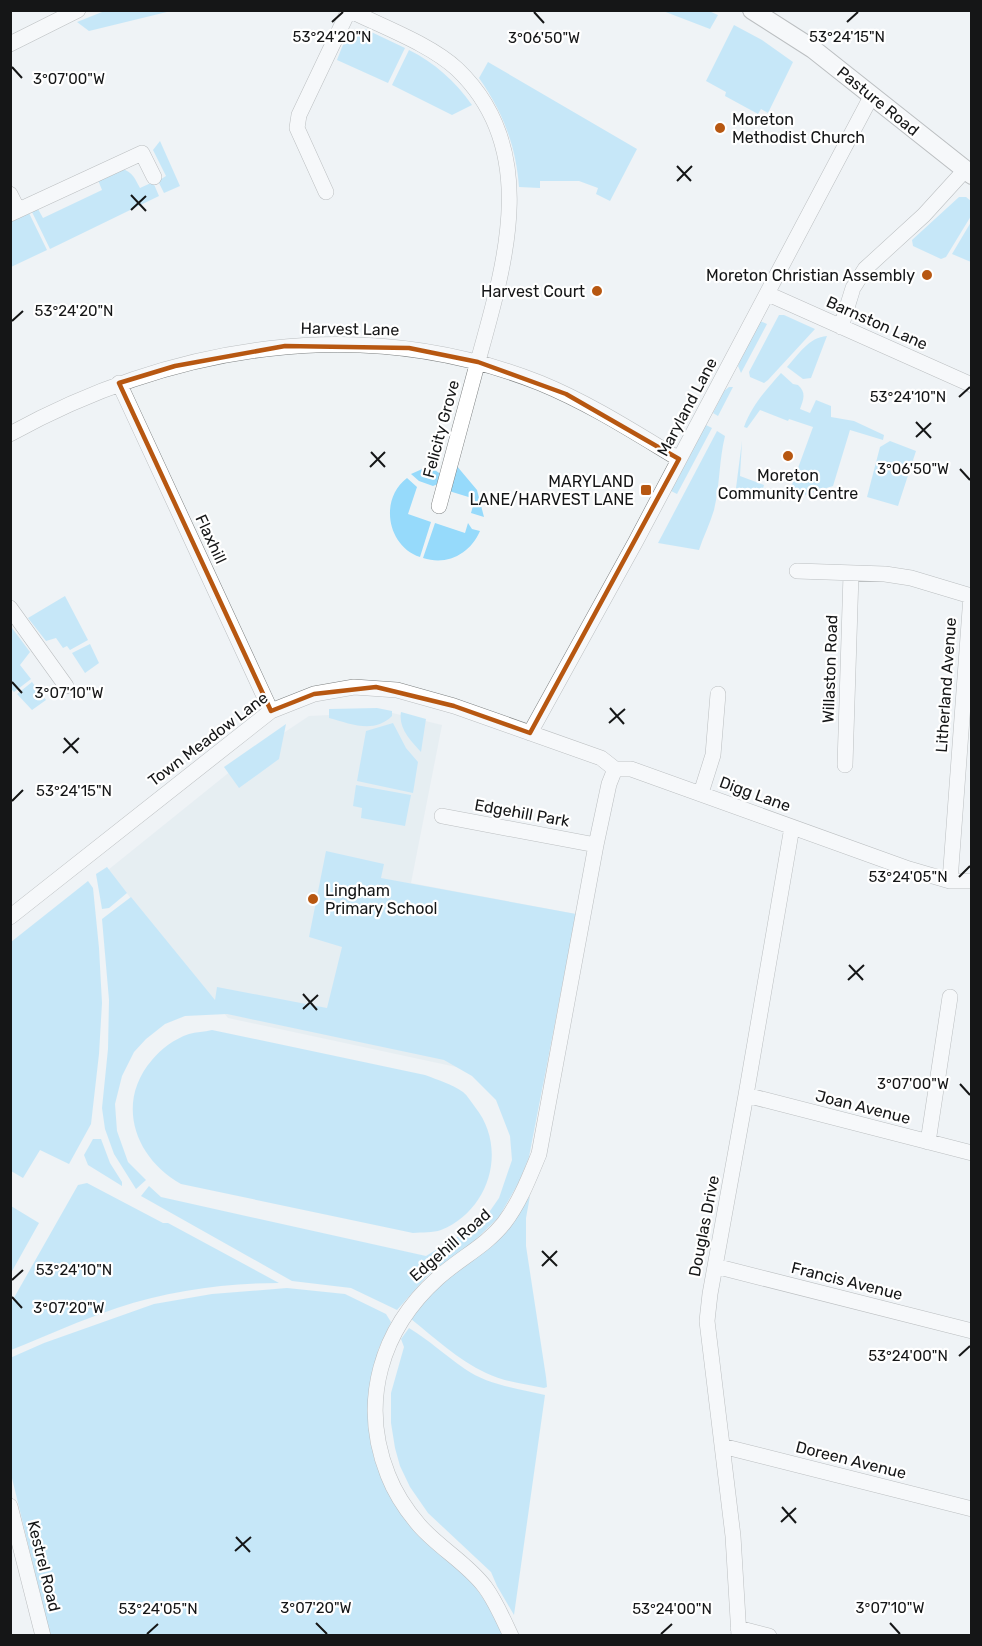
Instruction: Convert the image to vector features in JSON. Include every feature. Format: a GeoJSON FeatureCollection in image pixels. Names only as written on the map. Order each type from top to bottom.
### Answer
{"type":"FeatureCollection","features":[{"type":"Feature","properties":{"kind":"main road","name":"Pasture Road"},"geometry":{"type":"LineString","coordinates":[[752,10],[813,49],[968,173]]}},
{"type":"Feature","properties":{"kind":"street"},"geometry":{"type":"LineString","coordinates":[[10,44],[78,10]]}},
{"type":"Feature","properties":{"kind":"street"},"geometry":{"type":"LineString","coordinates":[[326,192],[297,128],[299,115],[349,10]]}},
{"type":"Feature","properties":{"kind":"street","name":"Felicity Grove"},"geometry":{"type":"LineString","coordinates":[[349,10],[424,46],[457,69],[482,101],[499,134],[506,159],[510,184],[508,225],[499,284],[438,506]]}},
{"type":"Feature","properties":{"kind":"street","name":"Maryland Lane"},"geometry":{"type":"LineString","coordinates":[[530,734],[768,294],[872,95]]}},
{"type":"Feature","properties":{"kind":"street"},"geometry":{"type":"LineString","coordinates":[[10,194],[14,212],[142,153],[154,177]]}},
{"type":"Feature","properties":{"kind":"street"},"geometry":{"type":"LineString","coordinates":[[841,327],[853,288],[865,269],[968,173]]}},
{"type":"Feature","properties":{"kind":"street","name":"Barnston Lane"},"geometry":{"type":"LineString","coordinates":[[768,294],[972,385]]}},
{"type":"Feature","properties":{"kind":"street","name":"Harvest Lane"},"geometry":{"type":"LineString","coordinates":[[10,434],[76,401],[119,383],[175,366],[285,346],[343,343],[409,348],[478,362],[538,382],[566,394],[679,459]]}},
{"type":"Feature","properties":{"kind":"street","name":"Flaxhill"},"geometry":{"type":"LineString","coordinates":[[119,383],[271,711]]}},
{"type":"Feature","properties":{"kind":"street","name":"Litherland Avenue"},"geometry":{"type":"LineString","coordinates":[[797,571],[885,574],[909,578],[971,596],[950,881]]}},
{"type":"Feature","properties":{"kind":"street","name":"Willaston Road"},"geometry":{"type":"LineString","coordinates":[[845,765],[851,574]]}},
{"type":"Feature","properties":{"kind":"street"},"geometry":{"type":"LineString","coordinates":[[10,608],[66,686]]}},
{"type":"Feature","properties":{"kind":"street","name":"Town Meadow Lane"},"geometry":{"type":"LineString","coordinates":[[10,917],[271,711],[314,694],[354,687],[397,690],[454,706],[530,734]]}},
{"type":"Feature","properties":{"kind":"street"},"geometry":{"type":"LineString","coordinates":[[701,793],[713,755],[718,694]]}},
{"type":"Feature","properties":{"kind":"street","name":"Digg Lane"},"geometry":{"type":"LineString","coordinates":[[530,734],[601,758],[615,769],[631,769],[909,869],[950,881],[972,881]]}},
{"type":"Feature","properties":{"kind":"street","name":"Edgehill Road"},"geometry":{"type":"LineString","coordinates":[[511,1635],[486,1588],[471,1571],[420,1526],[402,1502],[388,1475],[379,1439],[375,1401],[386,1350],[400,1319],[440,1276],[475,1251],[505,1222],[524,1191],[539,1154],[596,844],[609,784],[615,769]]}},
{"type":"Feature","properties":{"kind":"street","name":"Edgehill Park"},"geometry":{"type":"LineString","coordinates":[[442,816],[596,844]]}},
{"type":"Feature","properties":{"kind":"street","name":"Douglas Drive"},"geometry":{"type":"LineString","coordinates":[[738,1632],[734,1536],[707,1321],[792,827]]}},
{"type":"Feature","properties":{"kind":"street"},"geometry":{"type":"LineString","coordinates":[[928,1142],[950,997]]}},
{"type":"Feature","properties":{"kind":"street","name":"Joan Avenue"},"geometry":{"type":"LineString","coordinates":[[746,1095],[972,1153]]}},
{"type":"Feature","properties":{"kind":"street","name":"Francis Avenue"},"geometry":{"type":"LineString","coordinates":[[715,1266],[972,1331]]}},
{"type":"Feature","properties":{"kind":"street","name":"Doreen Avenue"},"geometry":{"type":"LineString","coordinates":[[722,1446],[972,1509]]}},
{"type":"Feature","properties":{"kind":"street","name":"Kestrel Road"},"geometry":{"type":"LineString","coordinates":[[10,1506],[43,1635]]}},
{"type":"Feature","properties":{"kind":"street"},"geometry":{"type":"LineString","coordinates":[[738,1632],[769,1635]]}},
{"type":"Feature","properties":{"kind":"highlighted area"},"geometry":{"type":"Polygon","coordinates":[[[285,346],[409,348],[478,362],[566,394],[679,459],[530,733],[454,706],[376,687],[314,694],[271,711],[119,383],[175,366],[285,346]]]}},
{"type":"Feature","properties":{"kind":"shaded area"},"geometry":{"type":"Polygon","coordinates":[[[107,10],[171,11],[89,31],[77,22],[107,10]]]}},
{"type":"Feature","properties":{"kind":"shaded area"},"geometry":{"type":"Polygon","coordinates":[[[663,11],[709,11],[718,15],[710,29],[663,11]]]}},
{"type":"Feature","properties":{"kind":"shaded area"},"geometry":{"type":"Polygon","coordinates":[[[734,25],[762,40],[793,62],[768,113],[761,109],[758,114],[725,96],[726,92],[706,81],[734,25]]]}},
{"type":"Feature","properties":{"kind":"shaded area"},"geometry":{"type":"Polygon","coordinates":[[[365,29],[405,48],[388,83],[337,60],[350,35],[365,29]]]}},
{"type":"Feature","properties":{"kind":"shaded area"},"geometry":{"type":"Polygon","coordinates":[[[409,50],[444,73],[472,105],[452,115],[392,85],[409,50]]]}},
{"type":"Feature","properties":{"kind":"shaded area"},"geometry":{"type":"Polygon","coordinates":[[[488,62],[637,149],[610,201],[596,194],[598,188],[579,181],[540,181],[540,188],[519,187],[515,157],[507,130],[479,78],[488,62]]]}},
{"type":"Feature","properties":{"kind":"shaded area"},"geometry":{"type":"Polygon","coordinates":[[[160,141],[180,186],[164,193],[158,181],[166,176],[153,150],[160,141]]]}},
{"type":"Feature","properties":{"kind":"shaded area"},"geometry":{"type":"Polygon","coordinates":[[[122,169],[131,174],[140,188],[153,182],[159,196],[50,249],[32,212],[38,209],[43,218],[102,190],[98,180],[122,169]]]}},
{"type":"Feature","properties":{"kind":"shaded area"},"geometry":{"type":"Polygon","coordinates":[[[959,197],[966,197],[971,201],[971,216],[946,257],[941,259],[913,246],[912,240],[959,197]]]}},
{"type":"Feature","properties":{"kind":"shaded area"},"geometry":{"type":"Polygon","coordinates":[[[29,213],[47,250],[11,267],[10,222],[29,213]]]}},
{"type":"Feature","properties":{"kind":"shaded area"},"geometry":{"type":"Polygon","coordinates":[[[971,222],[972,262],[952,254],[971,222]]]}},
{"type":"Feature","properties":{"kind":"shaded area"},"geometry":{"type":"Polygon","coordinates":[[[779,315],[784,315],[815,329],[764,383],[750,377],[749,372],[779,315]]]}},
{"type":"Feature","properties":{"kind":"shaded area"},"geometry":{"type":"Polygon","coordinates":[[[760,321],[767,324],[741,373],[738,366],[760,321]]]}},
{"type":"Feature","properties":{"kind":"shaded area"},"geometry":{"type":"Polygon","coordinates":[[[827,336],[811,378],[803,379],[787,367],[809,343],[827,336]]]}},
{"type":"Feature","properties":{"kind":"shaded area"},"geometry":{"type":"Polygon","coordinates":[[[781,373],[803,391],[804,397],[800,409],[810,413],[816,400],[831,406],[831,417],[854,421],[884,435],[883,440],[850,430],[833,486],[786,501],[813,427],[789,419],[788,421],[760,410],[747,428],[744,427],[755,405],[781,373]]]}},
{"type":"Feature","properties":{"kind":"shaded area"},"geometry":{"type":"Polygon","coordinates":[[[733,387],[718,416],[713,413],[724,391],[733,387]]]}},
{"type":"Feature","properties":{"kind":"shaded area"},"geometry":{"type":"Polygon","coordinates":[[[706,425],[712,428],[677,494],[671,491],[706,425]]]}},
{"type":"Feature","properties":{"kind":"shaded area"},"geometry":{"type":"Polygon","coordinates":[[[717,431],[725,436],[717,491],[714,510],[699,550],[658,543],[717,431]]]}},
{"type":"Feature","properties":{"kind":"shaded area"},"geometry":{"type":"Polygon","coordinates":[[[742,441],[740,476],[764,485],[761,495],[736,488],[742,441]]]}},
{"type":"Feature","properties":{"kind":"shaded area"},"geometry":{"type":"Polygon","coordinates":[[[890,441],[916,451],[898,506],[867,497],[880,447],[890,441]]]}},
{"type":"Feature","properties":{"kind":"shaded area"},"geometry":{"type":"Polygon","coordinates":[[[456,465],[477,490],[484,517],[471,513],[475,499],[449,491],[456,465]]]}},
{"type":"Feature","properties":{"kind":"shaded area"},"geometry":{"type":"Polygon","coordinates":[[[429,466],[442,475],[440,483],[433,486],[419,481],[411,474],[429,466]]]}},
{"type":"Feature","properties":{"kind":"shaded area"},"geometry":{"type":"Polygon","coordinates":[[[407,478],[417,487],[408,514],[431,522],[420,557],[400,543],[391,521],[390,509],[393,498],[398,487],[407,478]]]}},
{"type":"Feature","properties":{"kind":"shaded area"},"geometry":{"type":"Polygon","coordinates":[[[435,523],[465,533],[468,523],[472,529],[480,531],[470,546],[457,556],[441,560],[423,558],[435,523]]]}},
{"type":"Feature","properties":{"kind":"shaded area"},"geometry":{"type":"Polygon","coordinates":[[[65,596],[88,640],[70,650],[67,646],[63,648],[56,638],[46,641],[28,618],[65,596]]]}},
{"type":"Feature","properties":{"kind":"shaded area"},"geometry":{"type":"Polygon","coordinates":[[[12,628],[30,652],[20,665],[31,679],[14,692],[10,688],[10,629],[12,628]]]}},
{"type":"Feature","properties":{"kind":"shaded area"},"geometry":{"type":"Polygon","coordinates":[[[90,644],[99,663],[85,673],[72,653],[90,644]]]}},
{"type":"Feature","properties":{"kind":"shaded area"},"geometry":{"type":"Polygon","coordinates":[[[32,682],[46,700],[32,710],[17,694],[32,682]]]}},
{"type":"Feature","properties":{"kind":"shaded area"},"geometry":{"type":"Polygon","coordinates":[[[377,708],[392,711],[392,716],[378,725],[370,726],[354,725],[329,718],[329,709],[377,708]]]}},
{"type":"Feature","properties":{"kind":"shaded area","name":"Lingham Primary School"},"geometry":{"type":"Polygon","coordinates":[[[376,709],[442,725],[411,883],[576,914],[545,1086],[228,1018],[108,870],[252,754],[309,716],[376,709]]]}},
{"type":"Feature","properties":{"kind":"shaded area"},"geometry":{"type":"Polygon","coordinates":[[[401,712],[426,719],[421,752],[403,729],[401,712]]]}},
{"type":"Feature","properties":{"kind":"shaded area"},"geometry":{"type":"Polygon","coordinates":[[[393,723],[406,748],[418,762],[413,793],[357,781],[366,731],[393,723]]]}},
{"type":"Feature","properties":{"kind":"shaded area"},"geometry":{"type":"Polygon","coordinates":[[[286,724],[279,759],[239,788],[224,767],[286,724]]]}},
{"type":"Feature","properties":{"kind":"shaded area"},"geometry":{"type":"Polygon","coordinates":[[[356,785],[411,795],[405,826],[361,818],[362,808],[353,806],[356,785]]]}},
{"type":"Feature","properties":{"kind":"shaded area"},"geometry":{"type":"Polygon","coordinates":[[[326,851],[384,864],[381,878],[576,914],[529,1157],[519,1182],[499,1217],[467,1248],[429,1274],[397,1310],[351,1288],[292,1281],[141,1196],[149,1186],[161,1197],[426,1256],[483,1221],[499,1198],[512,1160],[510,1136],[496,1100],[472,1076],[444,1060],[227,1014],[185,1016],[165,1024],[146,1039],[134,1052],[122,1076],[115,1104],[117,1131],[128,1162],[146,1180],[136,1189],[114,1154],[105,1129],[102,1108],[108,1049],[109,1000],[102,919],[131,897],[215,1000],[217,987],[327,1008],[342,947],[309,937],[326,851]]]}},
{"type":"Feature","properties":{"kind":"shaded area"},"geometry":{"type":"Polygon","coordinates":[[[107,867],[127,893],[109,908],[102,909],[96,874],[107,867]]]}},
{"type":"Feature","properties":{"kind":"shaded area"},"geometry":{"type":"Polygon","coordinates":[[[88,881],[93,888],[102,1003],[91,1124],[69,1164],[40,1150],[23,1178],[11,1171],[11,942],[88,881]]]}},
{"type":"Feature","properties":{"kind":"shaded area"},"geometry":{"type":"Polygon","coordinates":[[[212,1030],[425,1075],[459,1089],[468,1097],[485,1123],[490,1141],[492,1159],[489,1176],[482,1193],[472,1208],[458,1221],[438,1231],[413,1233],[181,1184],[152,1160],[142,1145],[135,1128],[134,1094],[152,1060],[164,1048],[189,1034],[212,1030]]]}},
{"type":"Feature","properties":{"kind":"shaded area"},"geometry":{"type":"Polygon","coordinates":[[[93,1139],[101,1139],[122,1186],[88,1165],[84,1155],[93,1139]]]}},
{"type":"Feature","properties":{"kind":"shaded area"},"geometry":{"type":"Polygon","coordinates":[[[87,1183],[163,1223],[168,1223],[279,1283],[218,1286],[136,1302],[11,1350],[11,1303],[78,1185],[87,1183]]]}},
{"type":"Feature","properties":{"kind":"shaded area"},"geometry":{"type":"Polygon","coordinates":[[[530,1196],[526,1218],[526,1246],[546,1377],[547,1387],[544,1388],[500,1379],[476,1368],[411,1319],[424,1301],[445,1281],[497,1241],[512,1224],[530,1196]]]}},
{"type":"Feature","properties":{"kind":"shaded area"},"geometry":{"type":"Polygon","coordinates":[[[11,1206],[39,1223],[11,1273],[11,1206]]]}},
{"type":"Feature","properties":{"kind":"shaded area"},"geometry":{"type":"Polygon","coordinates":[[[287,1288],[345,1294],[386,1314],[391,1322],[378,1350],[368,1415],[374,1458],[388,1492],[471,1581],[490,1608],[504,1635],[50,1635],[11,1474],[10,1358],[44,1343],[154,1304],[212,1294],[287,1288]]]}},
{"type":"Feature","properties":{"kind":"shaded area"},"geometry":{"type":"Polygon","coordinates":[[[409,1328],[458,1364],[484,1379],[545,1395],[514,1615],[491,1572],[428,1513],[410,1487],[400,1466],[391,1423],[391,1393],[404,1347],[401,1339],[409,1328]]]}},
{"type":"Feature","properties":{"kind":"place","name":"Moreton Methodist Church"},"geometry":{"type":"Point","coordinates":[720,128]}},
{"type":"Feature","properties":{"kind":"place","name":"Moreton Christian Assembly"},"geometry":{"type":"Point","coordinates":[927,275]}},
{"type":"Feature","properties":{"kind":"place","name":"Harvest Court"},"geometry":{"type":"Point","coordinates":[597,291]}},
{"type":"Feature","properties":{"kind":"place","name":"Moreton Community Centre"},"geometry":{"type":"Point","coordinates":[788,456]}},
{"type":"Feature","properties":{"kind":"place","name":"MARYLAND LANE/HARVEST LANE"},"geometry":{"type":"Point","coordinates":[646,490]}},
{"type":"Feature","properties":{"kind":"place","name":"Lingham Primary School"},"geometry":{"type":"Point","coordinates":[313,899]}}]}
